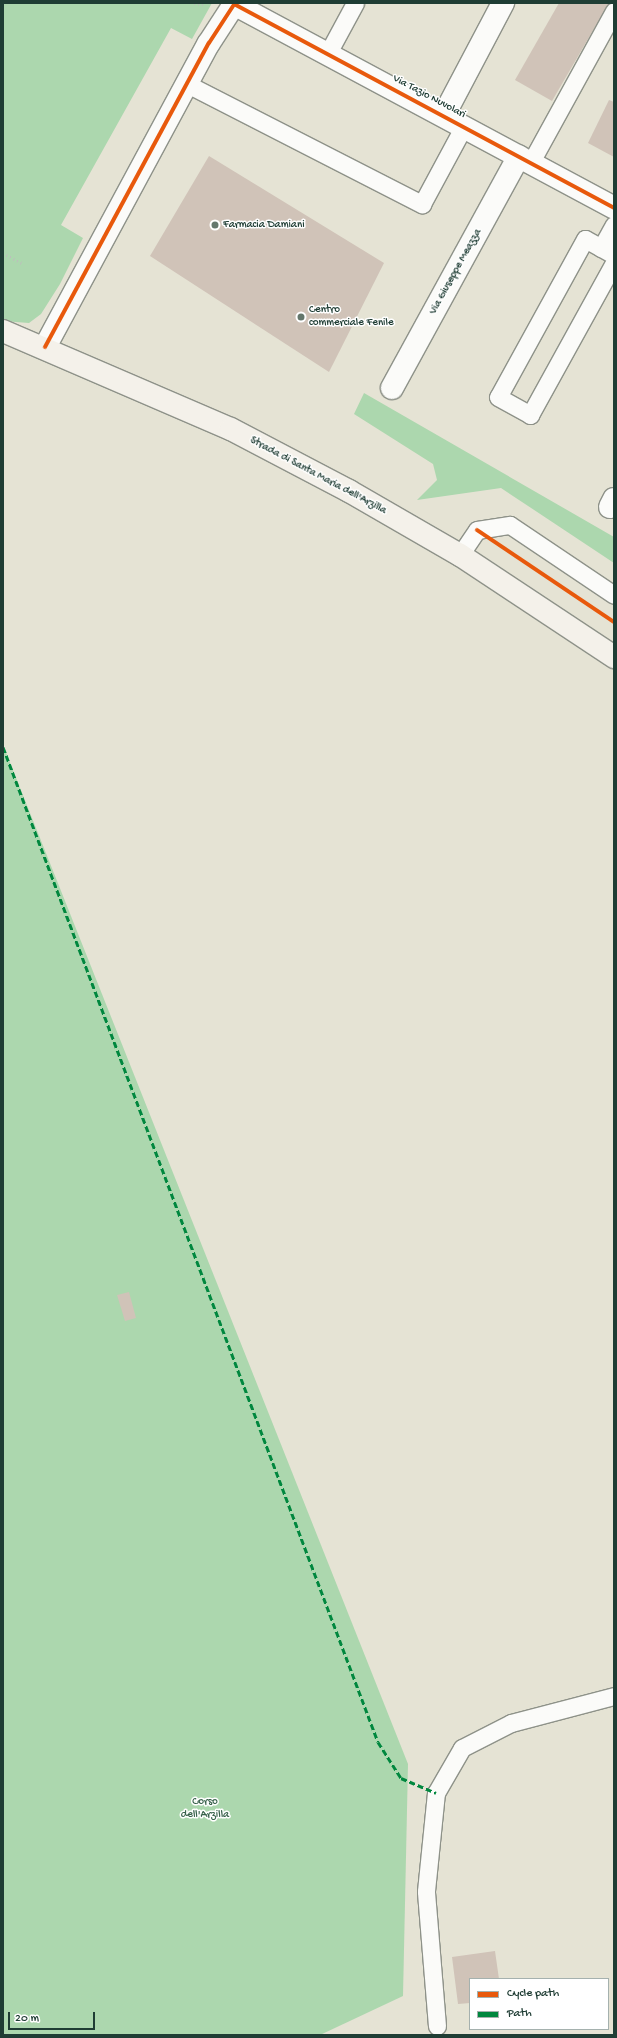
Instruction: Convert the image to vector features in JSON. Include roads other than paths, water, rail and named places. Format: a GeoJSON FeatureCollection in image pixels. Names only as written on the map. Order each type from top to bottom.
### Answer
{"type":"FeatureCollection","features":[{"type":"Feature","properties":{"kind":"main road","name":"Strada di Santa Maria dell'Arzilla"},"geometry":{"type":"LineString","coordinates":[[3,331],[45,347],[231,429],[460,555],[614,657]]}},
{"type":"Feature","properties":{"kind":"street","name":"Via Tazio Nuvolari"},"geometry":{"type":"LineString","coordinates":[[235,3],[614,208]]}},
{"type":"Feature","properties":{"kind":"street"},"geometry":{"type":"LineString","coordinates":[[45,347],[235,3]]}},
{"type":"Feature","properties":{"kind":"street"},"geometry":{"type":"LineString","coordinates":[[444,115],[503,3]]}},
{"type":"Feature","properties":{"kind":"street","name":"Via Giuseppe Meazza"},"geometry":{"type":"LineString","coordinates":[[392,388],[525,159]]}},
{"type":"Feature","properties":{"kind":"lane"},"geometry":{"type":"LineString","coordinates":[[328,52],[355,3]]}},
{"type":"Feature","properties":{"kind":"lane"},"geometry":{"type":"LineString","coordinates":[[525,159],[610,29],[614,11]]}},
{"type":"Feature","properties":{"kind":"lane"},"geometry":{"type":"LineString","coordinates":[[189,85],[422,204],[464,126]]}},
{"type":"Feature","properties":{"kind":"lane"},"geometry":{"type":"LineString","coordinates":[[614,225],[607,251],[585,239],[498,397],[530,415],[614,263]]}},
{"type":"Feature","properties":{"kind":"lane"},"geometry":{"type":"LineString","coordinates":[[460,555],[477,530],[510,525],[614,595]]}},
{"type":"Feature","properties":{"kind":"lane"},"geometry":{"type":"LineString","coordinates":[[437,2026],[426,1891],[436,1792],[462,1748],[511,1723],[614,1696]]}},
{"type":"Feature","properties":{"kind":"place","name":"Farmacia Damiani"},"geometry":{"type":"Point","coordinates":[215,225]}},
{"type":"Feature","properties":{"kind":"place","name":"Centro commerciale Fenile"},"geometry":{"type":"Point","coordinates":[301,317]}},
{"type":"Feature","properties":{"kind":"park label","name":"Corso dell'Arzilla"},"geometry":{"type":"Point","coordinates":[205,1809]}}]}
